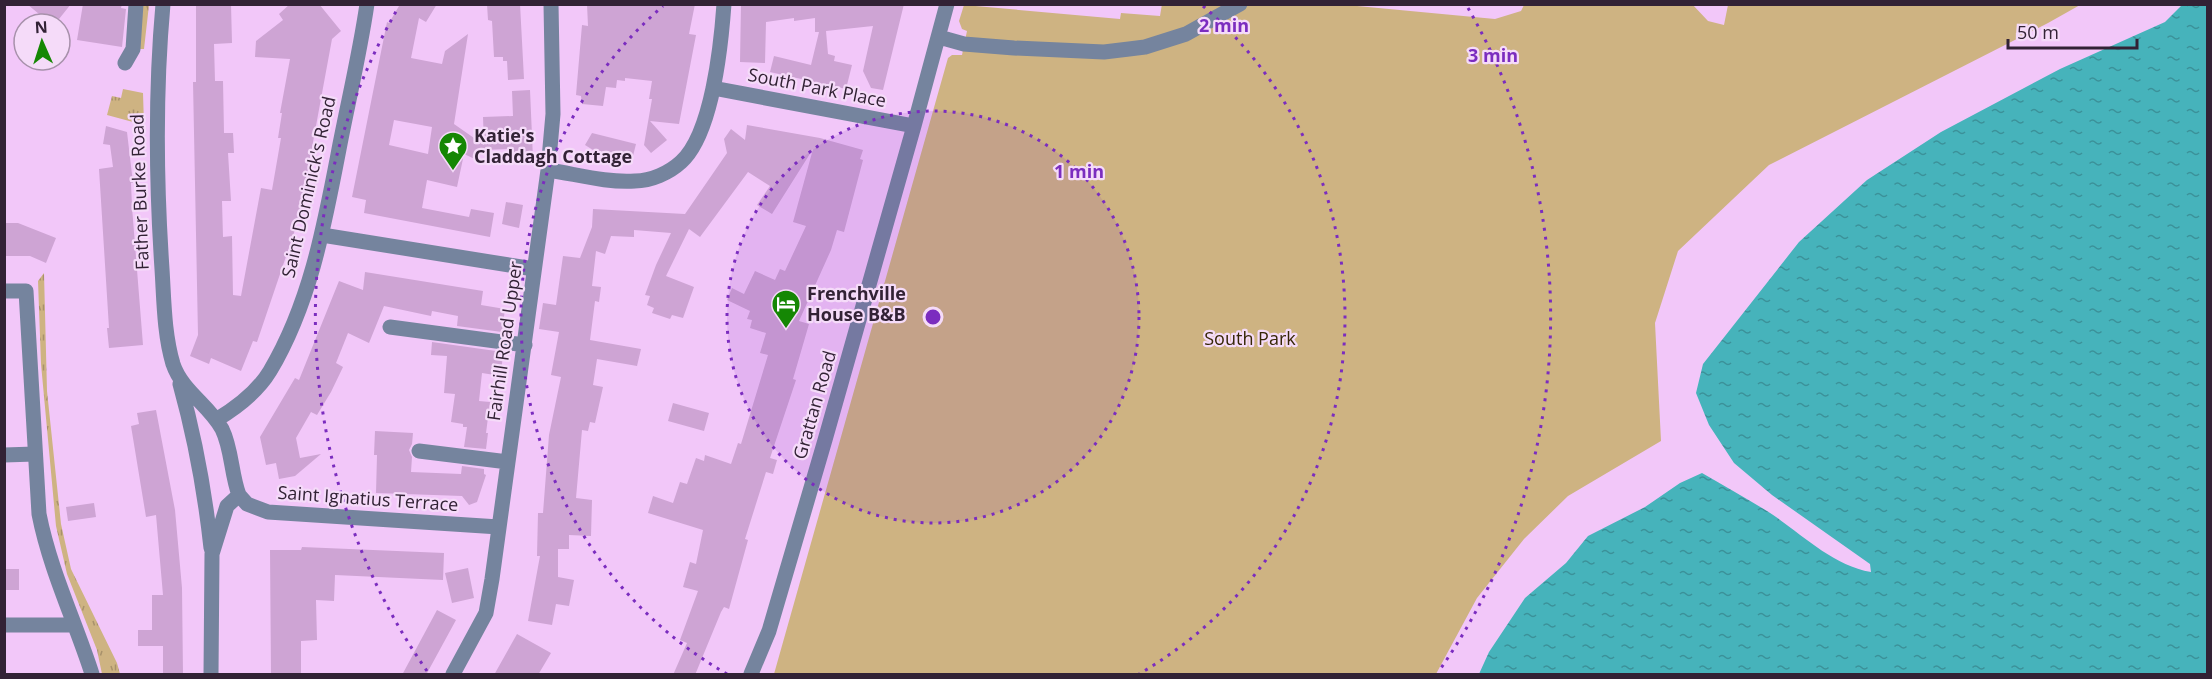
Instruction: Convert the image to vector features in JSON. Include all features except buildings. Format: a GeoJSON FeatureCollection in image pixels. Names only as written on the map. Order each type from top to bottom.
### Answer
{"type":"FeatureCollection","features":[{"type":"Feature","properties":{"kind":"street"},"geometry":{"type":"LineString","coordinates":[[125,63],[133,49],[136,4]]}},
{"type":"Feature","properties":{"kind":"street","name":"Father Burke Road"},"geometry":{"type":"LineString","coordinates":[[163,4],[157,93],[159,225],[169,346],[190,419],[206,504],[212,554],[211,675]]}},
{"type":"Feature","properties":{"kind":"street","name":"Saint Dominick's Road"},"geometry":{"type":"LineString","coordinates":[[216,420],[250,395],[269,372],[308,284],[322,235],[361,47],[367,4]]}},
{"type":"Feature","properties":{"kind":"street","name":"Fairhill Road Upper"},"geometry":{"type":"LineString","coordinates":[[453,675],[486,613],[492,579],[548,170],[553,114],[551,4]]}},
{"type":"Feature","properties":{"kind":"street"},"geometry":{"type":"LineString","coordinates":[[548,170],[614,181],[637,182],[663,174],[682,162],[697,140],[713,88],[724,4]]}},
{"type":"Feature","properties":{"kind":"street","name":"Grattan Road"},"geometry":{"type":"LineString","coordinates":[[751,675],[769,631],[915,126],[946,4]]}},
{"type":"Feature","properties":{"kind":"street"},"geometry":{"type":"LineString","coordinates":[[939,37],[964,44],[1014,48],[1104,52],[1129,50],[1186,34],[1233,10],[1240,4]]}},
{"type":"Feature","properties":{"kind":"street","name":"South Park Place"},"geometry":{"type":"LineString","coordinates":[[713,88],[915,126]]}},
{"type":"Feature","properties":{"kind":"street"},"geometry":{"type":"LineString","coordinates":[[322,235],[534,269]]}},
{"type":"Feature","properties":{"kind":"street"},"geometry":{"type":"LineString","coordinates":[[4,291],[26,291],[39,514],[44,542],[72,625],[92,675]]}},
{"type":"Feature","properties":{"kind":"street"},"geometry":{"type":"LineString","coordinates":[[390,327],[525,345]]}},
{"type":"Feature","properties":{"kind":"street","name":"Father Burke Road"},"geometry":{"type":"LineString","coordinates":[[179,377],[216,420],[223,432],[239,495],[227,506],[212,554]]}},
{"type":"Feature","properties":{"kind":"street"},"geometry":{"type":"LineString","coordinates":[[419,451],[508,462]]}},
{"type":"Feature","properties":{"kind":"street"},"geometry":{"type":"LineString","coordinates":[[4,455],[35,454]]}},
{"type":"Feature","properties":{"kind":"street","name":"Saint Ignatius Terrace"},"geometry":{"type":"LineString","coordinates":[[239,495],[246,504],[268,512],[499,526]]}},
{"type":"Feature","properties":{"kind":"street"},"geometry":{"type":"LineString","coordinates":[[4,625],[72,625]]}},
{"type":"Feature","properties":{"kind":"green space","name":"South Park"},"geometry":{"type":"Polygon","coordinates":[[[1162,4],[1336,4],[1495,19],[1521,11],[1524,5],[1692,4],[1708,21],[1724,25],[1728,5],[2080,5],[1769,165],[1678,251],[1655,323],[1661,441],[1568,496],[1524,539],[1477,598],[1436,674],[774,674],[948,58],[952,55],[962,55],[967,31],[962,29],[959,21],[964,5],[1120,19],[1121,13],[1160,16],[1162,4]]]}},
{"type":"Feature","properties":{"kind":"green space"},"geometry":{"type":"Polygon","coordinates":[[[143,5],[149,5],[144,49],[139,49],[143,5]]]}},
{"type":"Feature","properties":{"kind":"green space"},"geometry":{"type":"Polygon","coordinates":[[[123,89],[143,93],[144,125],[107,115],[112,96],[121,98],[123,89]]]}},
{"type":"Feature","properties":{"kind":"green space"},"geometry":{"type":"Polygon","coordinates":[[[44,273],[47,391],[61,524],[71,569],[117,663],[120,674],[102,674],[97,650],[67,574],[56,526],[41,364],[38,281],[44,273]]]}},
{"type":"Feature","properties":{"kind":"water"},"geometry":{"type":"Polygon","coordinates":[[[2183,4],[2208,5],[2207,674],[1479,674],[1489,652],[1525,598],[1566,563],[1588,536],[1645,507],[1680,483],[1702,473],[1767,511],[1829,555],[1856,568],[1871,572],[1870,564],[1772,495],[1734,463],[1709,425],[1696,393],[1703,364],[1799,242],[1867,180],[1941,132],[2060,69],[2165,22],[2183,4]]]}},
{"type":"Feature","properties":{"kind":"place","name":"Katie's Claddagh Cottage"},"geometry":{"type":"Point","coordinates":[453,172]}},
{"type":"Feature","properties":{"kind":"place","name":"Frenchville House B&B"},"geometry":{"type":"Point","coordinates":[786,330]}}]}
